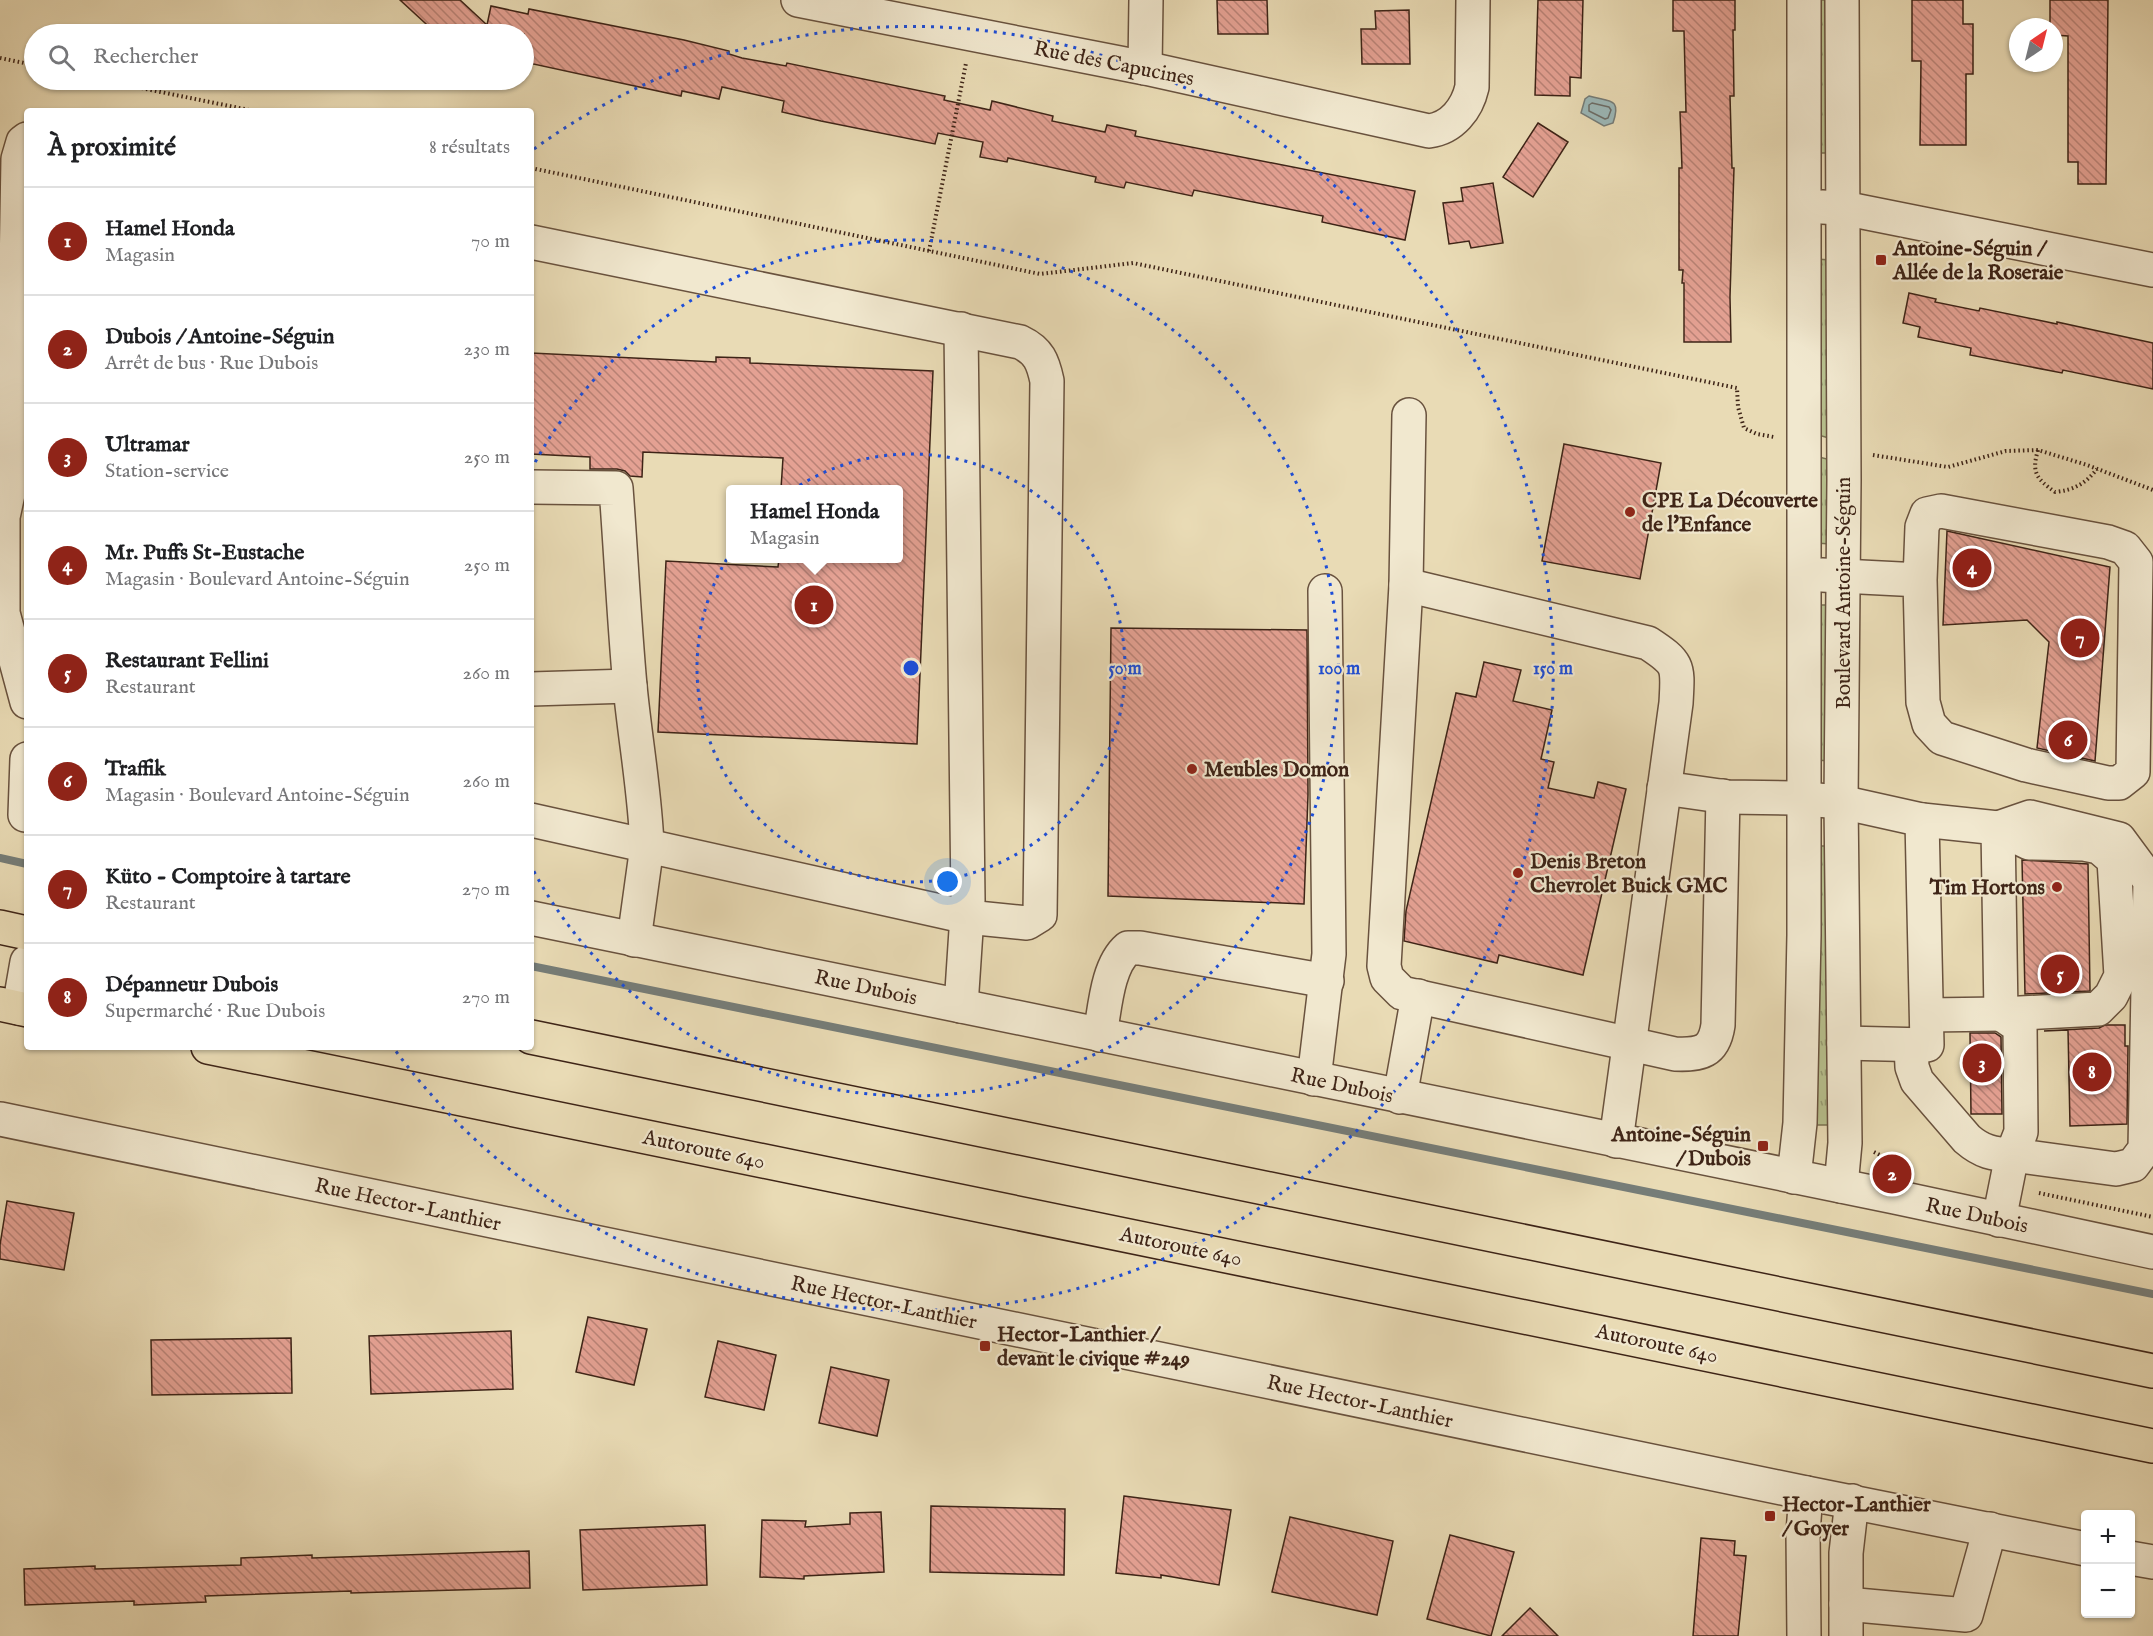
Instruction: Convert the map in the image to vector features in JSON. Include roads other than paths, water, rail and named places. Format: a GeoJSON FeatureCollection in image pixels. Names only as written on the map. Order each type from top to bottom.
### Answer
{"type":"FeatureCollection","features":[{"type":"Feature","properties":{"kind":"highway"},"geometry":{"type":"LineString","coordinates":[[0,927],[24,932]]}},
{"type":"Feature","properties":{"kind":"highway"},"geometry":{"type":"LineString","coordinates":[[534,1038],[2153,1371]]}},
{"type":"Feature","properties":{"kind":"highway","name":"Autoroute 640"},"geometry":{"type":"LineString","coordinates":[[223,1050],[2153,1446]]}},
{"type":"Feature","properties":{"kind":"street"},"geometry":{"type":"LineString","coordinates":[[1145,68],[1146,0]]}},
{"type":"Feature","properties":{"kind":"street","name":"Rue des Capucines"},"geometry":{"type":"LineString","coordinates":[[812,1],[1145,68],[1428,131],[1444,127],[1453,121],[1469,99],[1472,87],[1473,0]]}},
{"type":"Feature","properties":{"kind":"street","name":"Boulevard Antoine-Séguin"},"geometry":{"type":"LineString","coordinates":[[1794,1177],[1800,1112],[1804,935],[1804,0]]}},
{"type":"Feature","properties":{"kind":"street","name":"Boulevard Antoine-Séguin"},"geometry":{"type":"LineString","coordinates":[[1841,1186],[1845,1143],[1841,802],[1844,449],[1842,0]]}},
{"type":"Feature","properties":{"kind":"street"},"geometry":{"type":"LineString","coordinates":[[24,141],[18,159],[21,397],[2,535],[3,613],[24,691]]}},
{"type":"Feature","properties":{"kind":"street"},"geometry":{"type":"LineString","coordinates":[[1804,206],[1843,208],[2153,270]]}},
{"type":"Feature","properties":{"kind":"street"},"geometry":{"type":"LineString","coordinates":[[534,243],[1020,342],[1032,347],[1040,356],[1047,381],[1040,915],[1028,922],[967,917],[534,821]]}},
{"type":"Feature","properties":{"kind":"street"},"geometry":{"type":"LineString","coordinates":[[961,329],[967,917],[961,1006]]}},
{"type":"Feature","properties":{"kind":"street"},"geometry":{"type":"LineString","coordinates":[[1409,415],[1406,585],[1384,966],[1387,978],[1402,993],[1675,1054],[1690,1055],[1703,1052],[1716,1038],[1718,1024],[1723,796]]}},
{"type":"Feature","properties":{"kind":"street"},"geometry":{"type":"LineString","coordinates":[[534,487],[616,488],[630,686],[645,802],[646,846],[634,940]]}},
{"type":"Feature","properties":{"kind":"street"},"geometry":{"type":"LineString","coordinates":[[1941,511],[2108,542],[2125,548],[2136,562],[2133,772],[2119,783],[2108,783],[2026,765],[1942,738],[1929,724],[1923,702],[1920,580],[1922,527],[1927,514],[1941,511]]}},
{"type":"Feature","properties":{"kind":"street"},"geometry":{"type":"LineString","coordinates":[[1803,574],[1920,580]]}},
{"type":"Feature","properties":{"kind":"street"},"geometry":{"type":"LineString","coordinates":[[1406,585],[1648,643],[1671,658],[1678,674],[1616,1141]]}},
{"type":"Feature","properties":{"kind":"street"},"geometry":{"type":"LineString","coordinates":[[1314,1079],[1329,954],[1325,591]]}},
{"type":"Feature","properties":{"kind":"street"},"geometry":{"type":"LineString","coordinates":[[534,689],[630,686]]}},
{"type":"Feature","properties":{"kind":"street"},"geometry":{"type":"LineString","coordinates":[[17,813],[24,775]]}},
{"type":"Feature","properties":{"kind":"street"},"geometry":{"type":"LineString","coordinates":[[1664,788],[1723,796],[1841,802],[1922,820],[1998,828],[2029,843],[2084,844],[2100,848],[2114,860],[2121,976],[2111,996],[2098,1009],[1927,1015]]}},
{"type":"Feature","properties":{"kind":"street"},"geometry":{"type":"LineString","coordinates":[[1911,1045],[1912,1067],[1917,1081],[1967,1139],[1989,1153],[2116,1169],[2133,1165],[2145,1149],[2150,881],[2119,839],[2031,817],[1998,828]]}},
{"type":"Feature","properties":{"kind":"street"},"geometry":{"type":"LineString","coordinates":[[1844,1043],[1927,1045],[1922,820]]}},
{"type":"Feature","properties":{"kind":"street"},"geometry":{"type":"LineString","coordinates":[[1998,828],[2001,1014]]}},
{"type":"Feature","properties":{"kind":"street","name":"Rue Dubois"},"geometry":{"type":"LineString","coordinates":[[534,919],[2153,1252]]}},
{"type":"Feature","properties":{"kind":"street"},"geometry":{"type":"LineString","coordinates":[[1100,1035],[1113,969],[1119,956],[1128,948],[1140,948],[1327,981]]}},
{"type":"Feature","properties":{"kind":"street"},"geometry":{"type":"LineString","coordinates":[[15,1007],[24,973]]}},
{"type":"Feature","properties":{"kind":"street"},"geometry":{"type":"LineString","coordinates":[[1400,1097],[1418,996]]}},
{"type":"Feature","properties":{"kind":"street"},"geometry":{"type":"LineString","coordinates":[[1998,1220],[2012,1155],[2021,1132],[2020,1027],[2001,1014]]}},
{"type":"Feature","properties":{"kind":"street","name":"Rue Hector-Lanthier"},"geometry":{"type":"LineString","coordinates":[[0,1119],[2081,1548]]}},
{"type":"Feature","properties":{"kind":"street"},"geometry":{"type":"LineString","coordinates":[[1804,1636],[1803,1533],[1806,1493]]}},
{"type":"Feature","properties":{"kind":"street"},"geometry":{"type":"LineString","coordinates":[[1852,1502],[1846,1553],[1846,1620],[1964,1625],[1990,1529]]}},
{"type":"Feature","properties":{"kind":"street"},"geometry":{"type":"LineString","coordinates":[[2135,1559],[2153,1562]]}},
{"type":"Feature","properties":{"kind":"water"},"geometry":{"type":"Polygon","coordinates":[[[1589,96],[1608,100],[1615,105],[1613,123],[1604,126],[1581,113],[1585,99],[1589,96]]]}},
{"type":"Feature","properties":{"kind":"waterway"},"geometry":{"type":"LineString","coordinates":[[0,858],[24,863]]}},
{"type":"Feature","properties":{"kind":"waterway"},"geometry":{"type":"LineString","coordinates":[[534,967],[2153,1294]]}},
{"type":"Feature","properties":{"kind":"place","name":"Antoine-Séguin / Allée de la Roseraie"},"geometry":{"type":"Point","coordinates":[1881,260]}},
{"type":"Feature","properties":{"kind":"place","name":"CPE La Découverte de l'Enfance"},"geometry":{"type":"Point","coordinates":[1630,512]}},
{"type":"Feature","properties":{"kind":"place","name":"Mr. Puffs St-Eustache"},"geometry":{"type":"Point","coordinates":[1972,568]}},
{"type":"Feature","properties":{"kind":"place","name":"Hamel Honda"},"geometry":{"type":"Point","coordinates":[814,605]}},
{"type":"Feature","properties":{"kind":"place","name":"Küto - Comptoire à tartare"},"geometry":{"type":"Point","coordinates":[2080,638]}},
{"type":"Feature","properties":{"kind":"place","name":"Traffik"},"geometry":{"type":"Point","coordinates":[2068,740]}},
{"type":"Feature","properties":{"kind":"place","name":"Meubles Domon"},"geometry":{"type":"Point","coordinates":[1192,769]}},
{"type":"Feature","properties":{"kind":"place","name":"Denis Breton Chevrolet Buick GMC"},"geometry":{"type":"Point","coordinates":[1518,873]}},
{"type":"Feature","properties":{"kind":"place","name":"Tim Hortons"},"geometry":{"type":"Point","coordinates":[2057,887]}},
{"type":"Feature","properties":{"kind":"place","name":"Restaurant Fellini"},"geometry":{"type":"Point","coordinates":[2060,974]}},
{"type":"Feature","properties":{"kind":"place","name":"Ultramar"},"geometry":{"type":"Point","coordinates":[1982,1063]}},
{"type":"Feature","properties":{"kind":"place","name":"Dépanneur Dubois"},"geometry":{"type":"Point","coordinates":[2092,1072]}},
{"type":"Feature","properties":{"kind":"place","name":"Antoine-Séguin / Dubois"},"geometry":{"type":"Point","coordinates":[1763,1146]}},
{"type":"Feature","properties":{"kind":"place","name":"Dubois / Antoine-Séguin"},"geometry":{"type":"Point","coordinates":[1892,1174]}},
{"type":"Feature","properties":{"kind":"place","name":"Hector-Lanthier / devant le civique #249"},"geometry":{"type":"Point","coordinates":[985,1346]}},
{"type":"Feature","properties":{"kind":"place","name":"Hector-Lanthier / Goyer"},"geometry":{"type":"Point","coordinates":[1770,1516]}}]}
